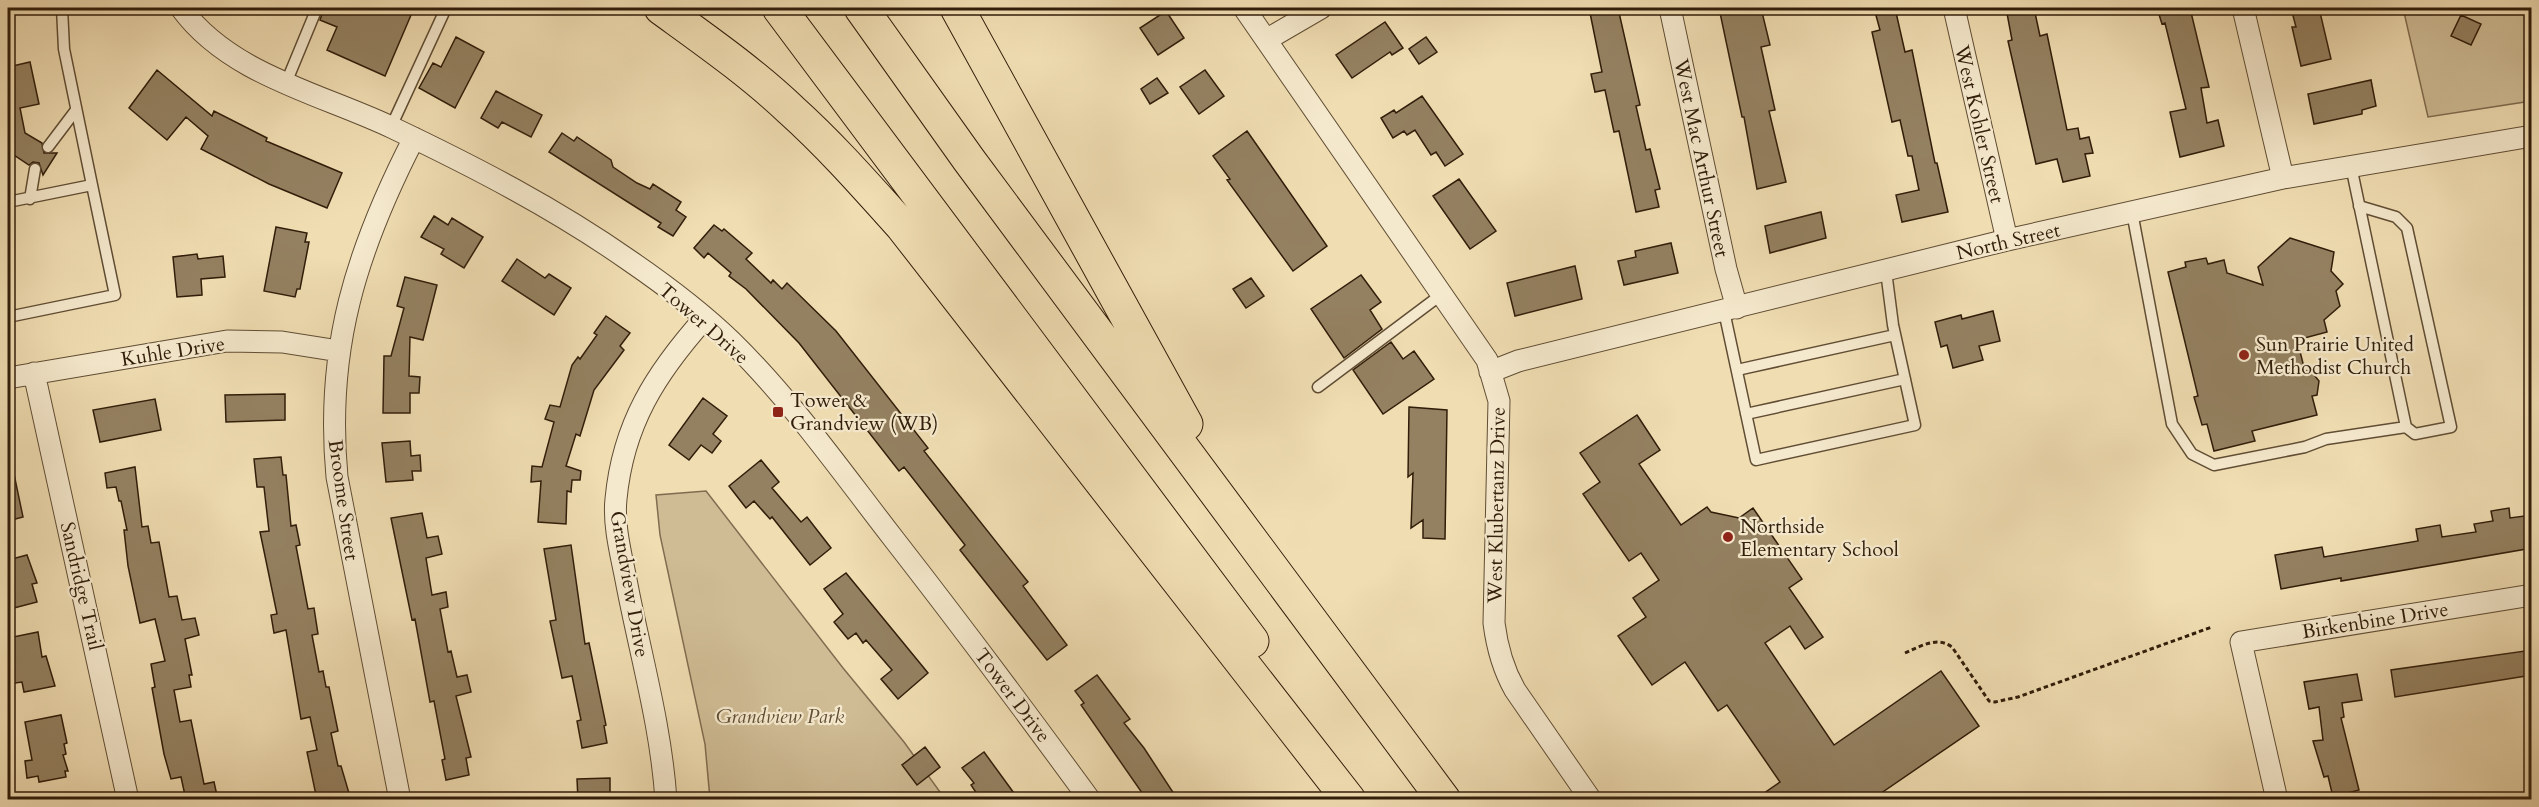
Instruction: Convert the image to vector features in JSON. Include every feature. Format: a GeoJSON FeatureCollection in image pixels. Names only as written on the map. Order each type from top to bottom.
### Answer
{"type":"FeatureCollection","features":[{"type":"Feature","properties":{"kind":"highway"},"geometry":{"type":"LineString","coordinates":[[661,8],[746,71],[791,109],[902,226],[1349,800]]}},
{"type":"Feature","properties":{"kind":"highway"},"geometry":{"type":"LineString","coordinates":[[779,8],[1173,532],[1367,800]]}},
{"type":"Feature","properties":{"kind":"highway"},"geometry":{"type":"LineString","coordinates":[[861,8],[983,179],[1444,800]]}},
{"type":"Feature","properties":{"kind":"highway"},"geometry":{"type":"LineString","coordinates":[[957,8],[1177,411],[1374,704]]}},
{"type":"Feature","properties":{"kind":"street","name":"West Klubertanz Drive"},"geometry":{"type":"LineString","coordinates":[[1244,8],[1487,360],[1499,401],[1494,622],[1496,641],[1506,673],[1515,690],[1591,800]]}},
{"type":"Feature","properties":{"kind":"street"},"geometry":{"type":"LineString","coordinates":[[1266,40],[1321,8]]}},
{"type":"Feature","properties":{"kind":"street","name":"West Mac Arthur Street"},"geometry":{"type":"LineString","coordinates":[[1670,8],[1730,310]]}},
{"type":"Feature","properties":{"kind":"street","name":"West Kohler Street"},"geometry":{"type":"LineString","coordinates":[[1954,8],[2007,240]]}},
{"type":"Feature","properties":{"kind":"street"},"geometry":{"type":"LineString","coordinates":[[2243,8],[2283,178]]}},
{"type":"Feature","properties":{"kind":"street","name":"Tower Drive"},"geometry":{"type":"LineString","coordinates":[[184,9],[205,33],[251,67],[307,94],[391,127],[538,202],[630,261],[732,342],[794,410],[1000,676],[1090,800]]}},
{"type":"Feature","properties":{"kind":"street","name":"North Street"},"geometry":{"type":"LineString","coordinates":[[1490,372],[1518,361],[2007,240],[2283,178],[2532,136]]}},
{"type":"Feature","properties":{"kind":"street","name":"Broome Street"},"geometry":{"type":"LineString","coordinates":[[400,800],[337,477],[334,447],[334,382],[344,315],[356,269],[393,178],[414,138]]}},
{"type":"Feature","properties":{"kind":"street","name":"Grandview Drive"},"geometry":{"type":"LineString","coordinates":[[666,800],[662,747],[632,611],[615,501],[625,447],[639,408],[657,377],[704,319]]}},
{"type":"Feature","properties":{"kind":"street","name":"Kuhle Drive"},"geometry":{"type":"LineString","coordinates":[[8,378],[227,341],[282,342],[339,351]]}},
{"type":"Feature","properties":{"kind":"street","name":"Sandridge Trail"},"geometry":{"type":"LineString","coordinates":[[34,373],[128,800]]}},
{"type":"Feature","properties":{"kind":"street","name":"Birkenbine Drive"},"geometry":{"type":"LineString","coordinates":[[2277,800],[2241,642],[2532,596]]}},
{"type":"Feature","properties":{"kind":"lane"},"geometry":{"type":"LineString","coordinates":[[8,317],[115,296],[64,49],[62,8]]}},
{"type":"Feature","properties":{"kind":"lane"},"geometry":{"type":"LineString","coordinates":[[286,83],[317,8]]}},
{"type":"Feature","properties":{"kind":"lane"},"geometry":{"type":"LineString","coordinates":[[391,127],[446,8]]}},
{"type":"Feature","properties":{"kind":"lane"},"geometry":{"type":"LineString","coordinates":[[48,147],[76,110]]}},
{"type":"Feature","properties":{"kind":"lane"},"geometry":{"type":"LineString","coordinates":[[2351,166],[2359,206],[2406,427],[2415,434],[2451,427],[2407,228],[2397,217],[2359,206]]}},
{"type":"Feature","properties":{"kind":"lane"},"geometry":{"type":"LineString","coordinates":[[30,199],[35,169]]}},
{"type":"Feature","properties":{"kind":"lane"},"geometry":{"type":"LineString","coordinates":[[8,202],[92,185]]}},
{"type":"Feature","properties":{"kind":"lane"},"geometry":{"type":"LineString","coordinates":[[2132,212],[2172,424],[2192,454],[2214,465],[2305,447],[2326,439],[2406,427]]}},
{"type":"Feature","properties":{"kind":"lane"},"geometry":{"type":"LineString","coordinates":[[1730,310],[1737,370],[1756,460],[1915,424],[1896,335],[1886,271]]}},
{"type":"Feature","properties":{"kind":"lane"},"geometry":{"type":"LineString","coordinates":[[1318,387],[1442,294]]}},
{"type":"Feature","properties":{"kind":"lane"},"geometry":{"type":"LineString","coordinates":[[1737,370],[1896,335]]}},
{"type":"Feature","properties":{"kind":"lane"},"geometry":{"type":"LineString","coordinates":[[1746,414],[1905,379]]}},
{"type":"Feature","properties":{"kind":"path"},"geometry":{"type":"LineString","coordinates":[[1905,653],[1926,643],[1945,642],[1952,647],[1989,701],[1995,702],[2018,697],[2211,627]]}},
{"type":"Feature","properties":{"kind":"green space"},"geometry":{"type":"Polygon","coordinates":[[[2403,8],[2531,8],[2531,101],[2428,117],[2403,8]]]}},
{"type":"Feature","properties":{"kind":"green space","name":"Grandview Park"},"geometry":{"type":"Polygon","coordinates":[[[706,491],[843,668],[904,742],[945,799],[710,799],[705,744],[660,535],[656,495],[706,491]]]}},
{"type":"Feature","properties":{"kind":"building"},"geometry":{"type":"Polygon","coordinates":[[[324,8],[338,12],[340,8],[414,8],[385,76],[327,50],[337,27],[320,20],[324,8]]]}},
{"type":"Feature","properties":{"kind":"building"},"geometry":{"type":"Polygon","coordinates":[[[1589,8],[1618,8],[1640,105],[1636,106],[1646,150],[1650,149],[1660,189],[1655,190],[1659,207],[1636,212],[1619,131],[1614,132],[1605,90],[1595,92],[1591,74],[1602,72],[1589,8]]]}},
{"type":"Feature","properties":{"kind":"building"},"geometry":{"type":"Polygon","coordinates":[[[1719,8],[1761,8],[1770,45],[1761,47],[1775,110],[1769,111],[1786,182],[1757,189],[1744,117],[1742,117],[1719,8]]]}},
{"type":"Feature","properties":{"kind":"building"},"geometry":{"type":"Polygon","coordinates":[[[1874,8],[1895,8],[1905,52],[1912,50],[1935,163],[1937,163],[1948,212],[1902,222],[1896,195],[1919,190],[1912,156],[1908,156],[1900,120],[1892,122],[1872,32],[1880,30],[1874,8]]]}},
{"type":"Feature","properties":{"kind":"building"},"geometry":{"type":"Polygon","coordinates":[[[2006,8],[2034,8],[2040,36],[2047,34],[2067,130],[2078,128],[2080,139],[2089,137],[2093,153],[2085,154],[2090,176],[2063,182],[2057,159],[2036,164],[2008,41],[2012,40],[2006,8]]]}},
{"type":"Feature","properties":{"kind":"building"},"geometry":{"type":"Polygon","coordinates":[[[2157,8],[2190,8],[2209,87],[2201,88],[2207,123],[2218,120],[2224,146],[2180,157],[2170,112],[2186,109],[2165,23],[2162,24],[2157,8]]]}},
{"type":"Feature","properties":{"kind":"building"},"geometry":{"type":"Polygon","coordinates":[[[2291,8],[2319,8],[2331,59],[2301,66],[2292,27],[2296,27],[2291,8]]]}},
{"type":"Feature","properties":{"kind":"building"},"geometry":{"type":"Polygon","coordinates":[[[1166,11],[1184,38],[1158,55],[1140,28],[1166,11]]]}},
{"type":"Feature","properties":{"kind":"building"},"geometry":{"type":"Polygon","coordinates":[[[2461,15],[2481,24],[2471,45],[2451,36],[2461,15]]]}},
{"type":"Feature","properties":{"kind":"building"},"geometry":{"type":"Polygon","coordinates":[[[1385,22],[1403,48],[1392,55],[1390,52],[1352,78],[1336,55],[1385,22]]]}},
{"type":"Feature","properties":{"kind":"building"},"geometry":{"type":"Polygon","coordinates":[[[456,37],[484,52],[455,108],[419,88],[433,63],[441,67],[456,37]]]}},
{"type":"Feature","properties":{"kind":"building"},"geometry":{"type":"Polygon","coordinates":[[[1426,37],[1437,52],[1419,64],[1409,49],[1426,37]]]}},
{"type":"Feature","properties":{"kind":"building"},"geometry":{"type":"Polygon","coordinates":[[[30,62],[39,104],[20,108],[25,133],[42,143],[44,153],[57,153],[43,175],[39,163],[33,162],[29,165],[8,151],[8,67],[30,62]]]}},
{"type":"Feature","properties":{"kind":"building"},"geometry":{"type":"Polygon","coordinates":[[[157,70],[212,116],[214,111],[267,138],[266,141],[342,173],[327,208],[269,184],[201,149],[208,136],[186,117],[167,140],[129,108],[157,70]]]}},
{"type":"Feature","properties":{"kind":"building"},"geometry":{"type":"Polygon","coordinates":[[[1205,70],[1224,96],[1199,114],[1180,87],[1205,70]]]}},
{"type":"Feature","properties":{"kind":"building"},"geometry":{"type":"Polygon","coordinates":[[[1157,78],[1168,93],[1150,104],[1141,89],[1157,78]]]}},
{"type":"Feature","properties":{"kind":"building"},"geometry":{"type":"Polygon","coordinates":[[[2371,80],[2376,106],[2362,110],[2362,114],[2314,124],[2308,94],[2371,80]]]}},
{"type":"Feature","properties":{"kind":"building"},"geometry":{"type":"Polygon","coordinates":[[[496,91],[542,115],[531,137],[502,122],[498,128],[481,118],[496,91]]]}},
{"type":"Feature","properties":{"kind":"building"},"geometry":{"type":"Polygon","coordinates":[[[1422,96],[1463,154],[1445,166],[1436,152],[1431,155],[1415,130],[1407,135],[1404,131],[1393,138],[1381,118],[1394,110],[1396,113],[1422,96]]]}},
{"type":"Feature","properties":{"kind":"building"},"geometry":{"type":"Polygon","coordinates":[[[1247,131],[1327,246],[1293,271],[1227,180],[1230,179],[1213,156],[1247,131]]]}},
{"type":"Feature","properties":{"kind":"building"},"geometry":{"type":"Polygon","coordinates":[[[562,133],[574,141],[577,137],[611,160],[613,167],[637,183],[650,189],[653,184],[681,202],[676,210],[686,217],[673,236],[658,227],[661,223],[549,152],[562,133]]]}},
{"type":"Feature","properties":{"kind":"building"},"geometry":{"type":"Polygon","coordinates":[[[1459,179],[1496,231],[1470,249],[1433,196],[1459,179]]]}},
{"type":"Feature","properties":{"kind":"building"},"geometry":{"type":"Polygon","coordinates":[[[1821,212],[1826,238],[1770,253],[1765,226],[1821,212]]]}},
{"type":"Feature","properties":{"kind":"building"},"geometry":{"type":"Polygon","coordinates":[[[434,216],[448,225],[452,218],[483,237],[464,268],[441,254],[444,249],[421,237],[434,216]]]}},
{"type":"Feature","properties":{"kind":"building"},"geometry":{"type":"Polygon","coordinates":[[[714,225],[722,231],[724,229],[752,253],[746,259],[771,283],[773,280],[782,289],[787,283],[836,331],[928,448],[924,451],[1028,582],[1023,586],[1067,645],[1047,660],[960,550],[965,545],[904,467],[899,471],[799,343],[746,289],[729,276],[731,273],[708,253],[704,258],[694,248],[714,225]]]}},
{"type":"Feature","properties":{"kind":"building"},"geometry":{"type":"Polygon","coordinates":[[[276,227],[307,233],[305,242],[309,242],[300,289],[297,289],[295,297],[264,291],[276,227]]]}},
{"type":"Feature","properties":{"kind":"building","name":"Sun Prairie United Methodist Church"},"geometry":{"type":"Polygon","coordinates":[[[2290,238],[2334,252],[2331,271],[2343,284],[2336,291],[2340,306],[2324,320],[2327,332],[2297,340],[2305,371],[2310,370],[2319,381],[2317,395],[2312,396],[2317,415],[2252,431],[2255,441],[2214,451],[2207,424],[2202,425],[2194,397],[2198,396],[2168,272],[2186,267],[2185,262],[2206,258],[2208,264],[2224,260],[2227,273],[2263,285],[2258,267],[2290,238]]]}},
{"type":"Feature","properties":{"kind":"building"},"geometry":{"type":"Polygon","coordinates":[[[1671,243],[1678,273],[1624,285],[1618,261],[1636,257],[1635,251],[1671,243]]]}},
{"type":"Feature","properties":{"kind":"building"},"geometry":{"type":"Polygon","coordinates":[[[197,254],[198,259],[223,256],[225,277],[201,279],[202,295],[177,297],[173,257],[197,254]]]}},
{"type":"Feature","properties":{"kind":"building"},"geometry":{"type":"Polygon","coordinates":[[[517,259],[545,278],[549,274],[571,288],[554,315],[502,281],[517,259]]]}},
{"type":"Feature","properties":{"kind":"building"},"geometry":{"type":"Polygon","coordinates":[[[1575,266],[1582,299],[1515,316],[1507,283],[1575,266]]]}},
{"type":"Feature","properties":{"kind":"building"},"geometry":{"type":"Polygon","coordinates":[[[1361,275],[1381,302],[1370,310],[1382,329],[1344,358],[1311,309],[1361,275]]]}},
{"type":"Feature","properties":{"kind":"building"},"geometry":{"type":"Polygon","coordinates":[[[405,277],[437,285],[423,340],[410,337],[409,376],[420,377],[419,393],[410,393],[410,413],[383,413],[384,356],[391,356],[404,308],[397,306],[405,277]]]}},
{"type":"Feature","properties":{"kind":"building"},"geometry":{"type":"Polygon","coordinates":[[[1251,278],[1264,296],[1246,308],[1233,289],[1251,278]]]}},
{"type":"Feature","properties":{"kind":"building"},"geometry":{"type":"Polygon","coordinates":[[[1993,311],[2000,341],[1979,346],[1983,360],[1953,368],[1947,345],[1941,347],[1935,322],[1961,315],[1962,319],[1993,311]]]}},
{"type":"Feature","properties":{"kind":"building"},"geometry":{"type":"Polygon","coordinates":[[[606,316],[630,333],[620,346],[624,350],[594,390],[580,436],[576,434],[566,466],[581,471],[580,480],[572,480],[571,492],[567,491],[566,524],[538,522],[541,481],[531,482],[532,466],[542,467],[554,422],[545,419],[550,405],[560,407],[572,365],[578,357],[580,359],[597,335],[594,333],[606,316]]]}},
{"type":"Feature","properties":{"kind":"building"},"geometry":{"type":"Polygon","coordinates":[[[1391,342],[1403,359],[1414,351],[1434,379],[1383,414],[1353,370],[1391,342]]]}},
{"type":"Feature","properties":{"kind":"building"},"geometry":{"type":"Polygon","coordinates":[[[285,394],[285,420],[226,422],[225,395],[285,394]]]}},
{"type":"Feature","properties":{"kind":"building"},"geometry":{"type":"Polygon","coordinates":[[[703,398],[727,416],[713,434],[721,441],[712,453],[701,445],[689,460],[669,445],[703,398]]]}},
{"type":"Feature","properties":{"kind":"building"},"geometry":{"type":"Polygon","coordinates":[[[155,399],[161,430],[100,442],[93,410],[155,399]]]}},
{"type":"Feature","properties":{"kind":"building"},"geometry":{"type":"Polygon","coordinates":[[[1409,407],[1447,410],[1445,539],[1423,538],[1423,520],[1411,528],[1413,473],[1408,477],[1409,407]]]}},
{"type":"Feature","properties":{"kind":"building","name":"Northside Elementary School"},"geometry":{"type":"Polygon","coordinates":[[[1637,415],[1660,450],[1639,464],[1681,525],[1707,507],[1711,512],[1739,518],[1753,508],[1802,579],[1789,588],[1823,637],[1805,649],[1790,626],[1765,643],[1834,745],[1941,671],[1979,726],[1871,800],[1754,800],[1780,782],[1727,705],[1718,711],[1685,662],[1652,685],[1618,636],[1646,617],[1633,598],[1659,580],[1641,553],[1629,561],[1583,494],[1600,482],[1580,453],[1637,415]]]}},
{"type":"Feature","properties":{"kind":"building"},"geometry":{"type":"Polygon","coordinates":[[[410,441],[411,456],[420,455],[421,471],[412,471],[413,480],[386,482],[382,443],[410,441]]]}},
{"type":"Feature","properties":{"kind":"building"},"geometry":{"type":"Polygon","coordinates":[[[281,457],[283,475],[286,475],[291,526],[296,525],[300,545],[296,546],[308,609],[314,608],[318,634],[312,635],[319,672],[323,671],[326,687],[329,687],[338,731],[331,733],[338,766],[341,766],[351,800],[317,800],[307,752],[317,750],[310,717],[301,719],[286,630],[274,633],[271,615],[277,614],[260,532],[269,531],[264,487],[257,487],[254,459],[281,457]]]}},
{"type":"Feature","properties":{"kind":"building"},"geometry":{"type":"Polygon","coordinates":[[[761,460],[779,482],[772,488],[801,522],[807,517],[831,548],[810,565],[772,517],[770,519],[754,501],[746,508],[729,486],[761,460]]]}},
{"type":"Feature","properties":{"kind":"building"},"geometry":{"type":"Polygon","coordinates":[[[135,467],[142,527],[148,526],[151,543],[159,542],[169,597],[177,596],[182,620],[195,618],[199,635],[185,639],[192,675],[189,675],[191,687],[174,690],[180,722],[191,720],[204,784],[214,782],[218,800],[186,800],[181,777],[171,779],[164,754],[152,688],[155,687],[151,664],[165,661],[155,619],[140,623],[128,566],[124,530],[127,530],[121,501],[119,501],[116,487],[107,488],[105,473],[135,467]]]}},
{"type":"Feature","properties":{"kind":"building"},"geometry":{"type":"Polygon","coordinates":[[[8,474],[14,474],[23,517],[8,521],[8,474]]]}},
{"type":"Feature","properties":{"kind":"building"},"geometry":{"type":"Polygon","coordinates":[[[2509,508],[2510,518],[2532,515],[2532,548],[2281,589],[2275,555],[2322,547],[2324,557],[2418,541],[2416,529],[2440,525],[2442,537],[2476,532],[2474,524],[2493,521],[2491,511],[2509,508]]]}},
{"type":"Feature","properties":{"kind":"building"},"geometry":{"type":"Polygon","coordinates":[[[422,513],[427,538],[438,536],[442,554],[426,558],[432,595],[446,592],[448,607],[440,609],[448,652],[451,651],[457,677],[467,675],[471,692],[456,696],[471,757],[466,758],[469,775],[446,780],[442,760],[445,759],[434,701],[430,702],[415,619],[412,620],[391,518],[422,513]]]}},
{"type":"Feature","properties":{"kind":"building"},"geometry":{"type":"Polygon","coordinates":[[[571,545],[585,644],[589,643],[606,725],[604,726],[607,743],[582,748],[577,721],[581,720],[572,676],[562,678],[550,621],[556,620],[544,549],[571,545]]]}},
{"type":"Feature","properties":{"kind":"building"},"geometry":{"type":"Polygon","coordinates":[[[27,555],[37,583],[32,584],[37,602],[10,609],[8,560],[27,555]]]}},
{"type":"Feature","properties":{"kind":"building"},"geometry":{"type":"Polygon","coordinates":[[[846,573],[928,673],[898,699],[881,679],[892,670],[866,640],[863,643],[856,633],[848,639],[834,622],[843,614],[824,589],[846,573]]]}},
{"type":"Feature","properties":{"kind":"building"},"geometry":{"type":"Polygon","coordinates":[[[38,632],[42,657],[46,656],[55,686],[24,692],[22,682],[8,684],[8,638],[38,632]]]}},
{"type":"Feature","properties":{"kind":"building"},"geometry":{"type":"Polygon","coordinates":[[[2532,650],[2532,675],[2395,697],[2391,670],[2532,650]]]}},
{"type":"Feature","properties":{"kind":"building"},"geometry":{"type":"Polygon","coordinates":[[[2357,674],[2362,700],[2342,703],[2344,717],[2341,718],[2359,790],[2333,797],[2328,776],[2324,777],[2313,741],[2323,740],[2319,707],[2309,709],[2304,682],[2357,674]]]}},
{"type":"Feature","properties":{"kind":"building"},"geometry":{"type":"Polygon","coordinates":[[[1097,675],[1130,719],[1124,723],[1144,748],[1178,800],[1147,800],[1081,705],[1084,703],[1075,691],[1097,675]]]}},
{"type":"Feature","properties":{"kind":"building"},"geometry":{"type":"Polygon","coordinates":[[[61,715],[67,743],[64,744],[66,754],[63,755],[68,771],[65,771],[66,777],[39,782],[38,776],[27,778],[25,761],[32,760],[25,722],[61,715]]]}},
{"type":"Feature","properties":{"kind":"building"},"geometry":{"type":"Polygon","coordinates":[[[925,747],[940,767],[917,785],[902,765],[925,747]]]}},
{"type":"Feature","properties":{"kind":"building"},"geometry":{"type":"Polygon","coordinates":[[[984,752],[1019,800],[981,800],[971,785],[974,783],[962,768],[984,752]]]}},
{"type":"Feature","properties":{"kind":"building"},"geometry":{"type":"Polygon","coordinates":[[[610,778],[610,800],[578,800],[577,779],[610,778]]]}},
{"type":"Feature","properties":{"kind":"place","name":"Sun Prairie United Methodist Church"},"geometry":{"type":"Point","coordinates":[2244,355]}},
{"type":"Feature","properties":{"kind":"place","name":"Tower & Grandview (WB)"},"geometry":{"type":"Point","coordinates":[778,412]}},
{"type":"Feature","properties":{"kind":"place","name":"Northside Elementary School"},"geometry":{"type":"Point","coordinates":[1728,537]}}]}
